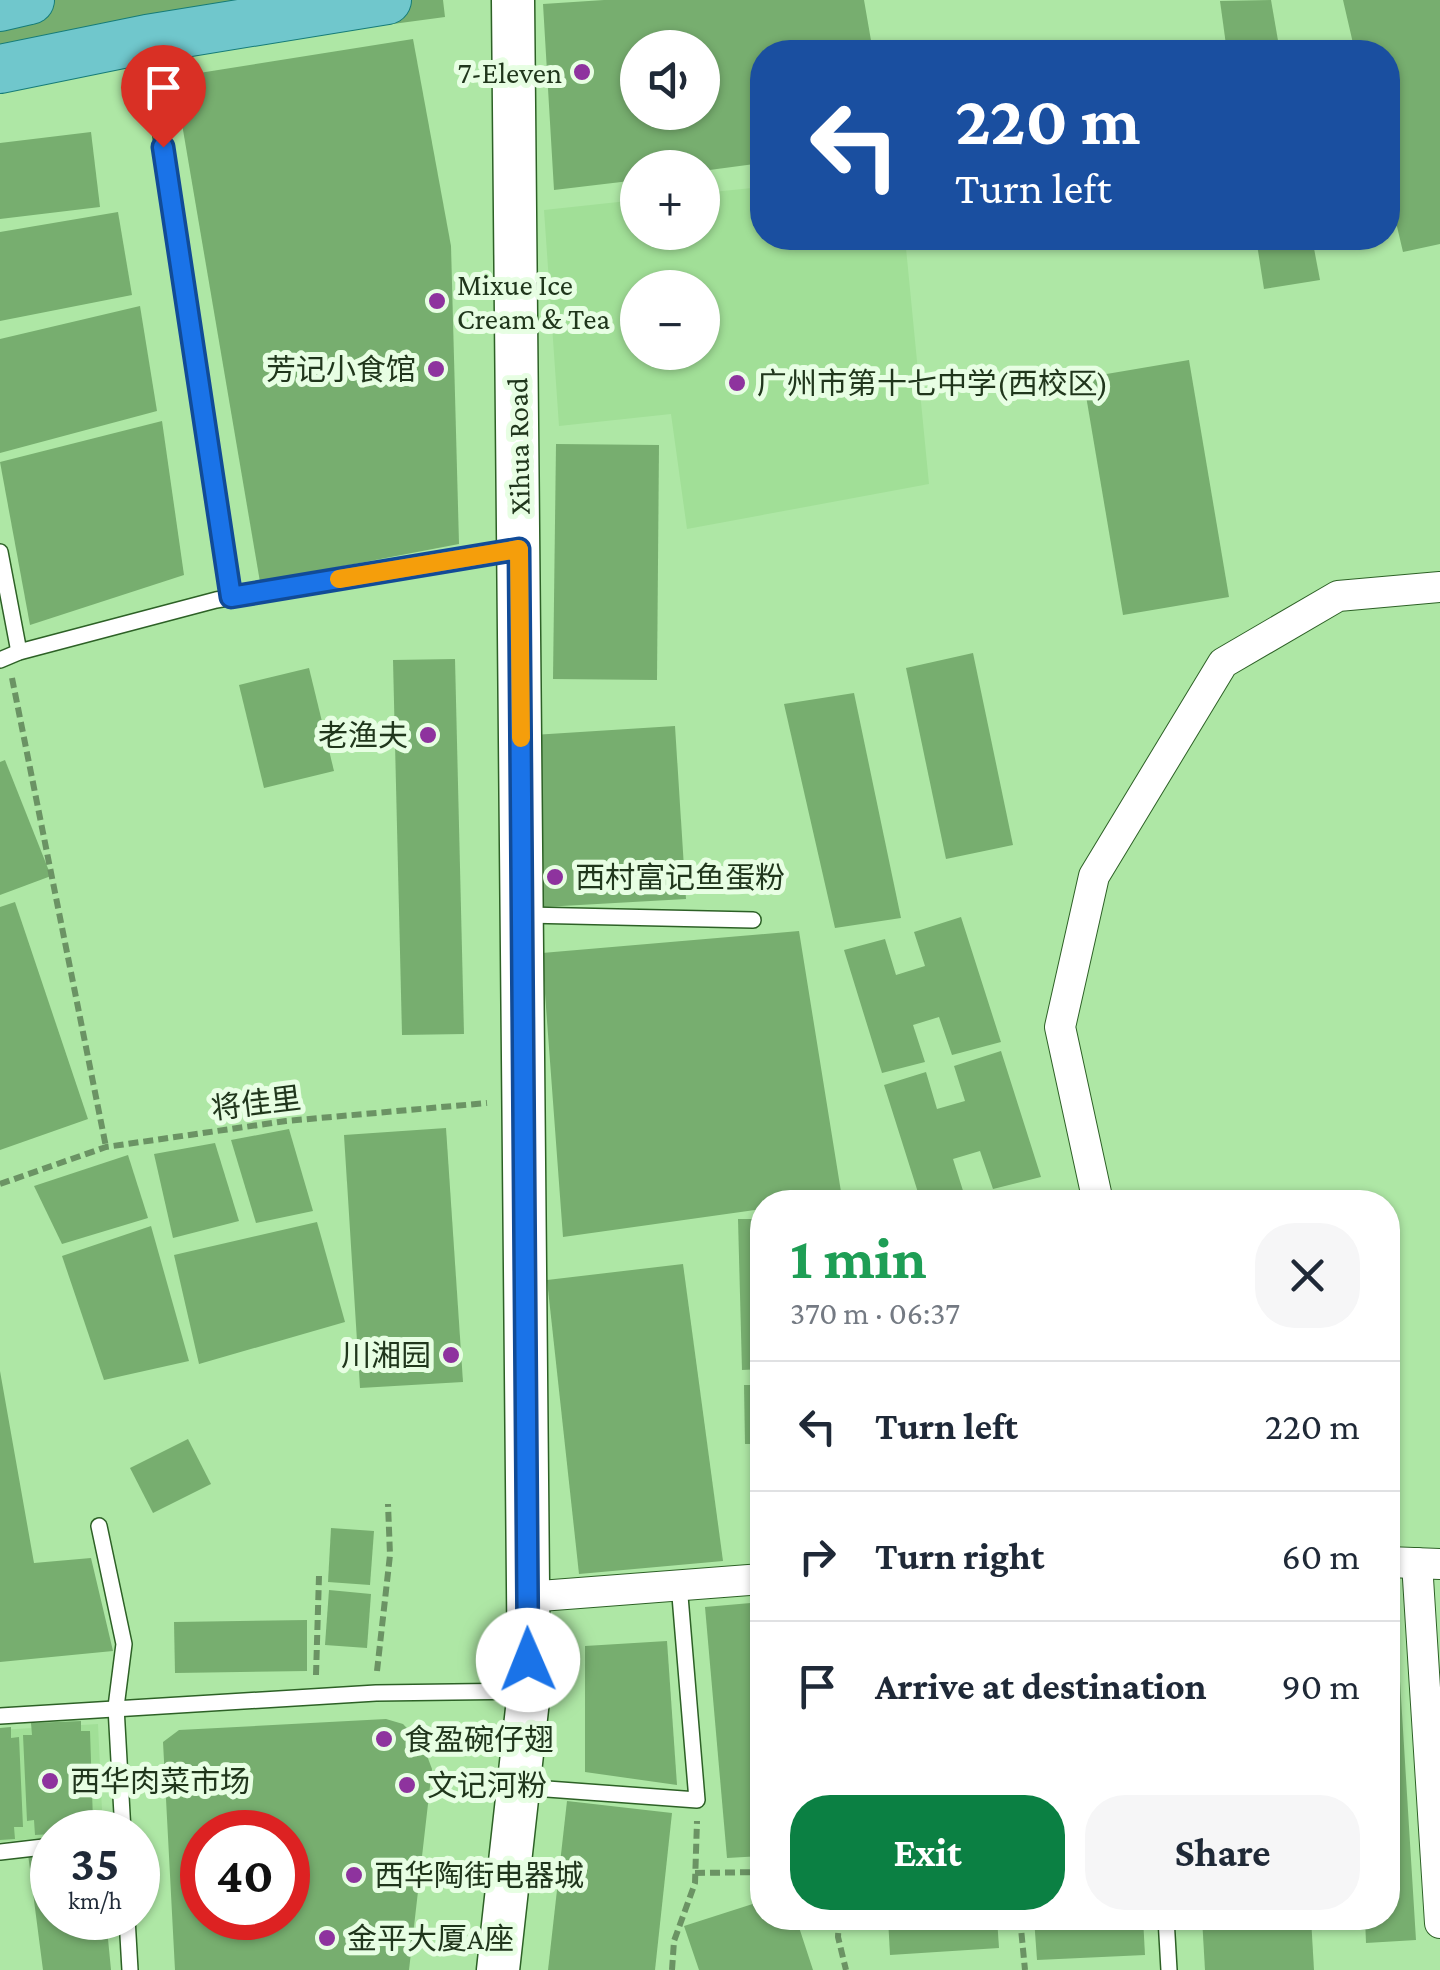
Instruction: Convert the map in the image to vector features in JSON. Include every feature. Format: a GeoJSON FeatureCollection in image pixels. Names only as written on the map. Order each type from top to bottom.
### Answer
{"type":"FeatureCollection","features":[{"type":"Feature","properties":{"kind":"main road"},"geometry":{"type":"LineString","coordinates":[[0,7],[30,0]]}},
{"type":"Feature","properties":{"kind":"main road"},"geometry":{"type":"LineString","coordinates":[[0,69],[146,39],[385,0]]}},
{"type":"Feature","properties":{"kind":"street","name":"Xihua Road"},"geometry":{"type":"LineString","coordinates":[[498,1970],[529,1691],[513,0]]}},
{"type":"Feature","properties":{"kind":"street"},"geometry":{"type":"LineString","coordinates":[[1095,1190],[1060,1027],[1094,876],[1222,662],[1338,596],[1440,587]]}},
{"type":"Feature","properties":{"kind":"street"},"geometry":{"type":"LineString","coordinates":[[1415,1563],[1440,1923]]}},
{"type":"Feature","properties":{"kind":"street"},"geometry":{"type":"LineString","coordinates":[[527,1597],[750,1579]]}},
{"type":"Feature","properties":{"kind":"lane"},"geometry":{"type":"LineString","coordinates":[[146,39],[231,597]]}},
{"type":"Feature","properties":{"kind":"lane"},"geometry":{"type":"LineString","coordinates":[[0,552],[9,657],[231,597],[519,549]]}},
{"type":"Feature","properties":{"kind":"lane"},"geometry":{"type":"LineString","coordinates":[[522,915],[753,920]]}},
{"type":"Feature","properties":{"kind":"lane"},"geometry":{"type":"LineString","coordinates":[[99,1526],[124,1644],[116,1707],[122,1810]]}},
{"type":"Feature","properties":{"kind":"lane"},"geometry":{"type":"LineString","coordinates":[[516,1787],[697,1800],[678,1584]]}},
{"type":"Feature","properties":{"kind":"lane"},"geometry":{"type":"LineString","coordinates":[[0,1716],[376,1693],[529,1691]]}},
{"type":"Feature","properties":{"kind":"lane"},"geometry":{"type":"LineString","coordinates":[[0,1852],[30,1849]]}},
{"type":"Feature","properties":{"kind":"lane"},"geometry":{"type":"LineString","coordinates":[[1167,1930],[1169,1970]]}},
{"type":"Feature","properties":{"kind":"lane"},"geometry":{"type":"LineString","coordinates":[[128,1940],[130,1970]]}},
{"type":"Feature","properties":{"kind":"path"},"geometry":{"type":"LineString","coordinates":[[9,657],[106,1147]]}},
{"type":"Feature","properties":{"kind":"path","name":"将佳里"},"geometry":{"type":"LineString","coordinates":[[0,1184],[106,1147],[286,1121],[523,1100]]}},
{"type":"Feature","properties":{"kind":"path"},"geometry":{"type":"LineString","coordinates":[[376,1693],[379,1634],[390,1556],[388,1504]]}},
{"type":"Feature","properties":{"kind":"path"},"geometry":{"type":"LineString","coordinates":[[315,1696],[319,1576]]}},
{"type":"Feature","properties":{"kind":"path"},"geometry":{"type":"LineString","coordinates":[[672,1970],[674,1941],[695,1884],[697,1800]]}},
{"type":"Feature","properties":{"kind":"path"},"geometry":{"type":"LineString","coordinates":[[695,1874],[750,1872]]}},
{"type":"Feature","properties":{"kind":"path"},"geometry":{"type":"LineString","coordinates":[[838,1930],[846,1970]]}},
{"type":"Feature","properties":{"kind":"path"},"geometry":{"type":"LineString","coordinates":[[1021,1930],[1024,1970]]}},
{"type":"Feature","properties":{"kind":"shaded area","name":"广州市第十七中学(西校区)"},"geometry":{"type":"Polygon","coordinates":[[[750,188],[750,250],[906,250],[929,484],[687,529],[671,414],[559,426],[544,210],[620,202],[620,250],[720,250],[720,191],[750,188]]]}},
{"type":"Feature","properties":{"kind":"shaded area","name":"西华肉菜市场"},"geometry":{"type":"Polygon","coordinates":[[[98,1724],[102,1810],[30,1810],[30,1839],[0,1842],[0,1730],[98,1724]]]}},
{"type":"Feature","properties":{"kind":"building"},"geometry":{"type":"Polygon","coordinates":[[[0,0],[443,0],[445,17],[281,39],[58,79],[0,94],[0,0]]]}},
{"type":"Feature","properties":{"kind":"building"},"geometry":{"type":"Polygon","coordinates":[[[604,0],[864,0],[871,40],[750,40],[750,165],[720,169],[720,150],[620,150],[620,182],[554,190],[543,4],[604,0]]]}},
{"type":"Feature","properties":{"kind":"building"},"geometry":{"type":"Polygon","coordinates":[[[1271,0],[1278,40],[1225,40],[1220,1],[1271,0]]]}},
{"type":"Feature","properties":{"kind":"building"},"geometry":{"type":"Polygon","coordinates":[[[1343,0],[1440,0],[1440,244],[1403,252],[1400,239],[1400,40],[1352,40],[1343,0]]]}},
{"type":"Feature","properties":{"kind":"building"},"geometry":{"type":"Polygon","coordinates":[[[413,39],[451,246],[459,544],[260,582],[174,77],[413,39]]]}},
{"type":"Feature","properties":{"kind":"building"},"geometry":{"type":"Polygon","coordinates":[[[91,132],[100,207],[0,219],[0,143],[91,132]]]}},
{"type":"Feature","properties":{"kind":"building"},"geometry":{"type":"Polygon","coordinates":[[[118,212],[132,295],[0,321],[0,232],[118,212]]]}},
{"type":"Feature","properties":{"kind":"building"},"geometry":{"type":"Polygon","coordinates":[[[1258,250],[1314,250],[1320,280],[1264,289],[1258,250]]]}},
{"type":"Feature","properties":{"kind":"building"},"geometry":{"type":"Polygon","coordinates":[[[140,306],[157,411],[0,453],[0,339],[140,306]]]}},
{"type":"Feature","properties":{"kind":"building"},"geometry":{"type":"Polygon","coordinates":[[[1189,360],[1229,597],[1123,615],[1083,378],[1189,360]]]}},
{"type":"Feature","properties":{"kind":"building"},"geometry":{"type":"Polygon","coordinates":[[[162,421],[184,575],[30,625],[0,462],[162,421]]]}},
{"type":"Feature","properties":{"kind":"building"},"geometry":{"type":"Polygon","coordinates":[[[556,444],[659,445],[657,680],[553,679],[556,444]]]}},
{"type":"Feature","properties":{"kind":"building"},"geometry":{"type":"Polygon","coordinates":[[[973,653],[1013,845],[946,859],[906,668],[973,653]]]}},
{"type":"Feature","properties":{"kind":"building"},"geometry":{"type":"Polygon","coordinates":[[[455,659],[464,1034],[402,1035],[393,660],[455,659]]]}},
{"type":"Feature","properties":{"kind":"building"},"geometry":{"type":"Polygon","coordinates":[[[309,668],[334,771],[264,788],[239,685],[309,668]]]}},
{"type":"Feature","properties":{"kind":"building"},"geometry":{"type":"Polygon","coordinates":[[[854,693],[901,918],[835,928],[784,704],[854,693]]]}},
{"type":"Feature","properties":{"kind":"building"},"geometry":{"type":"Polygon","coordinates":[[[675,726],[686,899],[544,907],[533,735],[675,726]]]}},
{"type":"Feature","properties":{"kind":"building"},"geometry":{"type":"Polygon","coordinates":[[[5,760],[51,876],[0,895],[0,762],[5,760]]]}},
{"type":"Feature","properties":{"kind":"building"},"geometry":{"type":"Polygon","coordinates":[[[15,902],[88,1119],[0,1150],[0,907],[15,902]]]}},
{"type":"Feature","properties":{"kind":"building"},"geometry":{"type":"Polygon","coordinates":[[[961,917],[1001,1042],[952,1055],[939,1017],[913,1025],[925,1062],[882,1073],[844,950],[885,939],[896,975],[925,966],[914,932],[961,917]]]}},
{"type":"Feature","properties":{"kind":"building"},"geometry":{"type":"Polygon","coordinates":[[[799,931],[841,1190],[750,1190],[750,1211],[563,1237],[542,953],[799,931]]]}},
{"type":"Feature","properties":{"kind":"building"},"geometry":{"type":"Polygon","coordinates":[[[1001,1051],[1041,1177],[993,1189],[980,1151],[953,1159],[963,1190],[917,1190],[884,1085],[926,1072],[937,1109],[965,1101],[954,1066],[1001,1051]]]}},
{"type":"Feature","properties":{"kind":"building"},"geometry":{"type":"Polygon","coordinates":[[[446,1128],[463,1382],[360,1388],[344,1135],[446,1128]]]}},
{"type":"Feature","properties":{"kind":"building"},"geometry":{"type":"Polygon","coordinates":[[[289,1129],[313,1211],[256,1223],[231,1140],[289,1129]]]}},
{"type":"Feature","properties":{"kind":"building"},"geometry":{"type":"Polygon","coordinates":[[[215,1143],[239,1221],[173,1238],[154,1154],[215,1143]]]}},
{"type":"Feature","properties":{"kind":"building"},"geometry":{"type":"Polygon","coordinates":[[[128,1155],[148,1218],[62,1244],[34,1186],[128,1155]]]}},
{"type":"Feature","properties":{"kind":"building"},"geometry":{"type":"Polygon","coordinates":[[[738,1219],[750,1219],[750,1370],[742,1370],[738,1219]]]}},
{"type":"Feature","properties":{"kind":"building"},"geometry":{"type":"Polygon","coordinates":[[[317,1222],[345,1322],[199,1364],[174,1255],[317,1222]]]}},
{"type":"Feature","properties":{"kind":"building"},"geometry":{"type":"Polygon","coordinates":[[[151,1226],[189,1361],[104,1380],[62,1256],[151,1226]]]}},
{"type":"Feature","properties":{"kind":"building"},"geometry":{"type":"Polygon","coordinates":[[[683,1264],[723,1561],[579,1574],[547,1280],[683,1264]]]}},
{"type":"Feature","properties":{"kind":"building"},"geometry":{"type":"Polygon","coordinates":[[[0,1371],[34,1563],[91,1558],[113,1651],[0,1662],[0,1371]]]}},
{"type":"Feature","properties":{"kind":"building"},"geometry":{"type":"Polygon","coordinates":[[[744,1385],[750,1385],[750,1444],[745,1444],[744,1385]]]}},
{"type":"Feature","properties":{"kind":"building"},"geometry":{"type":"Polygon","coordinates":[[[188,1439],[211,1484],[153,1513],[130,1468],[188,1439]]]}},
{"type":"Feature","properties":{"kind":"building"},"geometry":{"type":"Polygon","coordinates":[[[331,1528],[374,1531],[370,1585],[328,1582],[331,1528]]]}},
{"type":"Feature","properties":{"kind":"building"},"geometry":{"type":"Polygon","coordinates":[[[329,1590],[371,1594],[367,1648],[325,1645],[329,1590]]]}},
{"type":"Feature","properties":{"kind":"building"},"geometry":{"type":"Polygon","coordinates":[[[750,1603],[750,1857],[727,1858],[705,1607],[750,1603]]]}},
{"type":"Feature","properties":{"kind":"building"},"geometry":{"type":"Polygon","coordinates":[[[307,1620],[307,1671],[175,1673],[174,1622],[307,1620]]]}},
{"type":"Feature","properties":{"kind":"building"},"geometry":{"type":"Polygon","coordinates":[[[667,1641],[677,1785],[585,1772],[585,1646],[667,1641]]]}},
{"type":"Feature","properties":{"kind":"building"},"geometry":{"type":"Polygon","coordinates":[[[1400,1681],[1416,1940],[1366,1943],[1365,1930],[1400,1930],[1400,1681]]]}},
{"type":"Feature","properties":{"kind":"building","name":"西华陶街电器城"},"geometry":{"type":"Polygon","coordinates":[[[386,1719],[403,1724],[423,1745],[432,1769],[409,1970],[175,1970],[163,1742],[179,1730],[386,1719]]]}},
{"type":"Feature","properties":{"kind":"building"},"geometry":{"type":"Polygon","coordinates":[[[81,1721],[81,1731],[90,1731],[93,1810],[30,1810],[27,1821],[23,1735],[32,1735],[31,1723],[81,1721]]]}},
{"type":"Feature","properties":{"kind":"building"},"geometry":{"type":"Polygon","coordinates":[[[11,1727],[11,1738],[19,1737],[23,1827],[14,1827],[15,1839],[0,1840],[0,1728],[11,1727]]]}},
{"type":"Feature","properties":{"kind":"building"},"geometry":{"type":"Polygon","coordinates":[[[567,1801],[672,1813],[655,1970],[548,1970],[567,1801]]]}},
{"type":"Feature","properties":{"kind":"building"},"geometry":{"type":"Polygon","coordinates":[[[750,1905],[750,1930],[800,1930],[813,1970],[699,1970],[684,1926],[750,1905]]]}},
{"type":"Feature","properties":{"kind":"building"},"geometry":{"type":"Polygon","coordinates":[[[889,1930],[998,1930],[999,1948],[890,1955],[889,1930]]]}},
{"type":"Feature","properties":{"kind":"building"},"geometry":{"type":"Polygon","coordinates":[[[1035,1930],[1144,1930],[1145,1955],[1037,1960],[1035,1930]]]}},
{"type":"Feature","properties":{"kind":"building"},"geometry":{"type":"Polygon","coordinates":[[[1203,1930],[1312,1930],[1314,1970],[1205,1970],[1203,1930]]]}},
{"type":"Feature","properties":{"kind":"building"},"geometry":{"type":"Polygon","coordinates":[[[39,1940],[108,1940],[111,1970],[43,1970],[39,1940]]]}},
{"type":"Feature","properties":{"kind":"slow traffic"},"geometry":{"type":"LineString","coordinates":[[339,579],[519,549],[521,738]]}},
{"type":"Feature","properties":{"kind":"place","name":"7-Eleven"},"geometry":{"type":"Point","coordinates":[582,72]}},
{"type":"Feature","properties":{"kind":"place","name":"Mixue Ice Cream & Tea"},"geometry":{"type":"Point","coordinates":[437,301]}},
{"type":"Feature","properties":{"kind":"place","name":"芳记小食馆"},"geometry":{"type":"Point","coordinates":[436,369]}},
{"type":"Feature","properties":{"kind":"place","name":"广州市第十七中学(西校区)"},"geometry":{"type":"Point","coordinates":[737,383]}},
{"type":"Feature","properties":{"kind":"place","name":"老渔夫"},"geometry":{"type":"Point","coordinates":[428,735]}},
{"type":"Feature","properties":{"kind":"place","name":"西村富记鱼蛋粉"},"geometry":{"type":"Point","coordinates":[555,877]}},
{"type":"Feature","properties":{"kind":"place","name":"川湘园"},"geometry":{"type":"Point","coordinates":[451,1355]}},
{"type":"Feature","properties":{"kind":"place","name":"食盈碗仔翅"},"geometry":{"type":"Point","coordinates":[384,1739]}},
{"type":"Feature","properties":{"kind":"place","name":"西华肉菜市场"},"geometry":{"type":"Point","coordinates":[50,1781]}},
{"type":"Feature","properties":{"kind":"place","name":"文记河粉"},"geometry":{"type":"Point","coordinates":[407,1785]}},
{"type":"Feature","properties":{"kind":"place","name":"西华陶街电器城"},"geometry":{"type":"Point","coordinates":[354,1875]}},
{"type":"Feature","properties":{"kind":"place","name":"金平大厦A座"},"geometry":{"type":"Point","coordinates":[327,1938]}},
{"type":"Feature","properties":{"kind":"route"},"geometry":{"type":"LineString","coordinates":[[163,147],[231,597],[519,549],[528,1660]]}}]}
